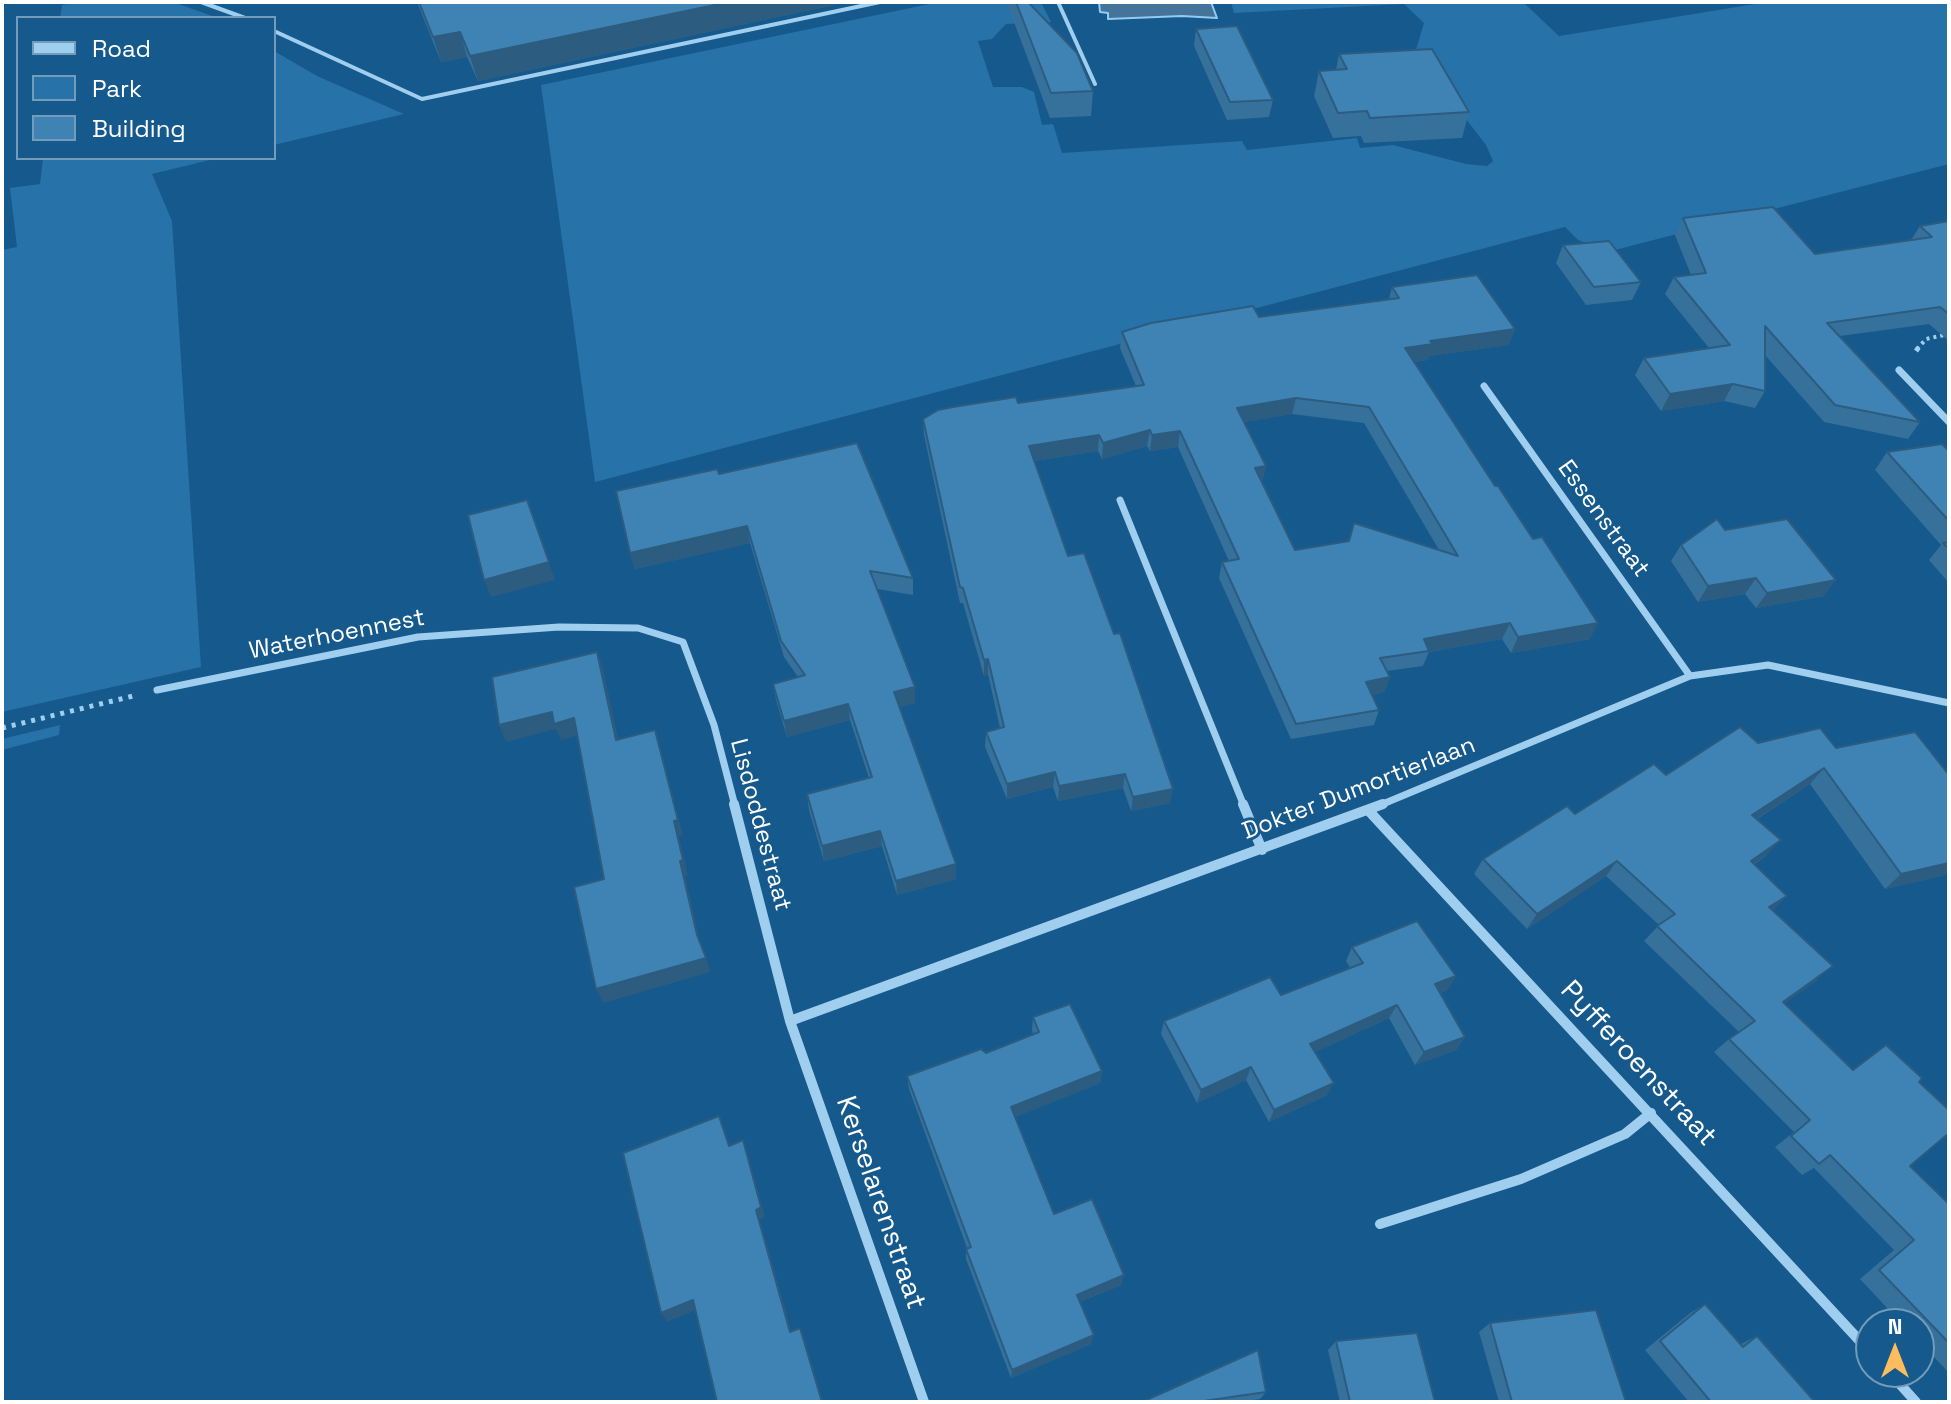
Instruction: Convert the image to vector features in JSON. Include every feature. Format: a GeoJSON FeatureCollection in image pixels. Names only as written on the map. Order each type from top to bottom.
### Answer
{"type":"FeatureCollection","features":[{"type":"Feature","properties":{"kind":"street"},"geometry":{"type":"LineString","coordinates":[[1899,370],[1949,422]]}},
{"type":"Feature","properties":{"kind":"street","name":"Essenstraat"},"geometry":{"type":"LineString","coordinates":[[1484,386],[1690,676]]}},
{"type":"Feature","properties":{"kind":"street"},"geometry":{"type":"LineString","coordinates":[[1120,500],[1262,850]]}},
{"type":"Feature","properties":{"kind":"street","name":"Waterhoennest"},"geometry":{"type":"LineString","coordinates":[[157,690],[418,637],[575,627],[638,628],[683,642]]}},
{"type":"Feature","properties":{"kind":"street","name":"Lisdoddestraat"},"geometry":{"type":"LineString","coordinates":[[683,642],[714,725],[790,1021]]}},
{"type":"Feature","properties":{"kind":"street","name":"Dokter Dumortierlaan"},"geometry":{"type":"LineString","coordinates":[[790,1021],[1368,810],[1690,676],[1768,665],[1949,703]]}},
{"type":"Feature","properties":{"kind":"street","name":"Pyfferoenstraat"},"geometry":{"type":"LineString","coordinates":[[1368,810],[1855,1336]]}},
{"type":"Feature","properties":{"kind":"street","name":"Kerselarenstraat"},"geometry":{"type":"LineString","coordinates":[[790,1021],[924,1402]]}},
{"type":"Feature","properties":{"kind":"street"},"geometry":{"type":"LineString","coordinates":[[1380,1224],[1521,1179],[1625,1134],[1651,1113]]}},
{"type":"Feature","properties":{"kind":"lane"},"geometry":{"type":"LineString","coordinates":[[201,2],[240,16]]}},
{"type":"Feature","properties":{"kind":"lane"},"geometry":{"type":"LineString","coordinates":[[276,32],[422,99],[880,2]]}},
{"type":"Feature","properties":{"kind":"lane"},"geometry":{"type":"LineString","coordinates":[[1058,2],[1095,84]]}},
{"type":"Feature","properties":{"kind":"path"},"geometry":{"type":"LineString","coordinates":[[1899,370],[1926,339],[1949,334]]}},
{"type":"Feature","properties":{"kind":"path"},"geometry":{"type":"LineString","coordinates":[[2,728],[157,690]]}},
{"type":"Feature","properties":{"kind":"green space"},"geometry":{"type":"Polygon","coordinates":[[[75,2],[173,2],[212,16],[60,16],[62,5],[75,2]]]}},
{"type":"Feature","properties":{"kind":"green space"},"geometry":{"type":"Polygon","coordinates":[[[939,2],[1041,2],[1051,22],[1006,24],[992,39],[978,41],[993,87],[1022,87],[1034,92],[1042,125],[1053,124],[1062,153],[1242,141],[1247,150],[1357,138],[1360,148],[1393,145],[1466,164],[1487,166],[1493,161],[1486,145],[1415,53],[1424,23],[1404,4],[1234,13],[1231,2],[1523,2],[1559,36],[1767,2],[1949,2],[1949,164],[1615,250],[1602,250],[1578,240],[1565,227],[595,482],[541,85],[939,2]]]}},
{"type":"Feature","properties":{"kind":"green space"},"geometry":{"type":"Polygon","coordinates":[[[276,52],[317,76],[404,114],[276,145],[276,52]]]}},
{"type":"Feature","properties":{"kind":"green space"},"geometry":{"type":"Polygon","coordinates":[[[43,160],[210,160],[152,174],[172,221],[201,667],[2,712],[2,250],[17,247],[10,188],[40,184],[43,160]]]}},
{"type":"Feature","properties":{"kind":"green space"},"geometry":{"type":"Polygon","coordinates":[[[60,725],[59,735],[2,750],[2,739],[60,725]]]}},
{"type":"Feature","properties":{"kind":"shaded area"},"geometry":{"type":"Polygon","coordinates":[[[1099,2],[1211,2],[1217,18],[1108,19],[1108,13],[1100,12],[1099,2]]]}},
{"type":"Feature","properties":{"kind":"building"},"geometry":{"type":"Polygon","coordinates":[[[419,2],[729,2],[470,56],[460,32],[433,37],[419,2]]]}},
{"type":"Feature","properties":{"kind":"building"},"geometry":{"type":"Polygon","coordinates":[[[1016,2],[1028,2],[1077,53],[1093,91],[1051,93],[1016,2]]]}},
{"type":"Feature","properties":{"kind":"building"},"geometry":{"type":"Polygon","coordinates":[[[1237,26],[1273,100],[1230,102],[1196,29],[1237,26]]]}},
{"type":"Feature","properties":{"kind":"building"},"geometry":{"type":"Polygon","coordinates":[[[1432,49],[1469,112],[1370,118],[1367,111],[1338,113],[1319,71],[1347,69],[1339,54],[1432,49]]]}},
{"type":"Feature","properties":{"kind":"building"},"geometry":{"type":"Polygon","coordinates":[[[1773,207],[1815,254],[1932,237],[1920,226],[1949,221],[1949,314],[1940,307],[1827,323],[1920,422],[1835,405],[1765,326],[1765,391],[1733,384],[1670,394],[1644,358],[1730,345],[1674,277],[1706,273],[1683,218],[1773,207]]]}},
{"type":"Feature","properties":{"kind":"building"},"geometry":{"type":"Polygon","coordinates":[[[1609,241],[1641,282],[1594,287],[1563,245],[1609,241]]]}},
{"type":"Feature","properties":{"kind":"building"},"geometry":{"type":"Polygon","coordinates":[[[1477,275],[1515,329],[1430,341],[1433,344],[1405,348],[1495,486],[1498,486],[1533,539],[1542,537],[1598,623],[1518,637],[1510,623],[1424,639],[1429,651],[1380,658],[1390,677],[1366,682],[1379,710],[1296,724],[1222,562],[1239,559],[1180,431],[1152,435],[1150,430],[1103,443],[1099,435],[1029,446],[1068,556],[1084,553],[1114,634],[1120,633],[1173,789],[1133,797],[1125,774],[1059,786],[1055,772],[1007,784],[986,732],[1004,727],[988,659],[984,660],[963,588],[960,587],[923,419],[938,410],[1016,397],[1018,403],[1144,385],[1122,332],[1151,323],[1253,306],[1259,317],[1399,298],[1392,287],[1477,275]],[[1296,398],[1237,408],[1266,466],[1255,468],[1295,550],[1349,541],[1354,523],[1458,556],[1369,407],[1296,398]]]}},
{"type":"Feature","properties":{"kind":"building"},"geometry":{"type":"Polygon","coordinates":[[[857,443],[913,578],[870,571],[915,687],[894,692],[956,864],[896,881],[880,831],[822,846],[807,794],[872,777],[848,704],[784,721],[773,684],[805,675],[781,641],[747,526],[630,553],[616,491],[717,469],[719,474],[857,443]]]}},
{"type":"Feature","properties":{"kind":"building"},"geometry":{"type":"Polygon","coordinates":[[[1942,444],[1949,451],[1949,521],[1887,452],[1942,444]]]}},
{"type":"Feature","properties":{"kind":"building"},"geometry":{"type":"Polygon","coordinates":[[[527,500],[549,562],[484,580],[468,515],[527,500]]]}},
{"type":"Feature","properties":{"kind":"building"},"geometry":{"type":"Polygon","coordinates":[[[1717,519],[1725,530],[1787,519],[1836,580],[1767,593],[1756,578],[1708,586],[1681,545],[1717,519]]]}},
{"type":"Feature","properties":{"kind":"building"},"geometry":{"type":"Polygon","coordinates":[[[597,652],[616,740],[655,730],[678,820],[674,821],[683,860],[680,861],[697,935],[706,958],[596,989],[574,887],[604,879],[574,718],[554,724],[552,712],[499,725],[492,677],[597,652]]]}},
{"type":"Feature","properties":{"kind":"building"},"geometry":{"type":"Polygon","coordinates":[[[1740,727],[1758,743],[1820,728],[1836,748],[1915,732],[1949,775],[1949,863],[1901,874],[1824,768],[1752,815],[1781,840],[1751,861],[1787,896],[1769,907],[1833,966],[1783,1002],[1853,1070],[1886,1045],[1922,1078],[1919,1082],[1949,1110],[1949,1133],[1910,1166],[1949,1204],[1949,1343],[1935,1328],[1935,1308],[1915,1308],[1879,1270],[1914,1240],[1830,1155],[1819,1164],[1791,1136],[1810,1120],[1729,1039],[1755,1021],[1657,926],[1675,914],[1617,861],[1537,914],[1483,859],[1567,806],[1575,814],[1654,764],[1666,775],[1740,727]]]}},
{"type":"Feature","properties":{"kind":"building"},"geometry":{"type":"Polygon","coordinates":[[[1417,921],[1456,976],[1435,984],[1465,1037],[1424,1052],[1397,1005],[1310,1044],[1334,1083],[1274,1110],[1251,1067],[1201,1090],[1164,1021],[1270,977],[1281,995],[1363,963],[1352,947],[1417,921]]]}},
{"type":"Feature","properties":{"kind":"building"},"geometry":{"type":"Polygon","coordinates":[[[1070,1004],[1102,1071],[1011,1107],[1054,1214],[1092,1199],[1124,1275],[1077,1295],[1094,1335],[1012,1370],[966,1249],[971,1247],[907,1076],[981,1049],[986,1053],[1039,1032],[1033,1017],[1070,1004]]]}},
{"type":"Feature","properties":{"kind":"building"},"geometry":{"type":"Polygon","coordinates":[[[719,1116],[729,1146],[743,1140],[761,1207],[756,1210],[790,1332],[800,1328],[822,1402],[717,1402],[693,1300],[661,1313],[623,1153],[719,1116]]]}},
{"type":"Feature","properties":{"kind":"building"},"geometry":{"type":"Polygon","coordinates":[[[1705,1304],[1743,1347],[1757,1336],[1815,1402],[1711,1402],[1660,1341],[1705,1304]]]}},
{"type":"Feature","properties":{"kind":"building"},"geometry":{"type":"Polygon","coordinates":[[[1596,1310],[1626,1402],[1512,1402],[1490,1323],[1596,1310]]]}},
{"type":"Feature","properties":{"kind":"building"},"geometry":{"type":"Polygon","coordinates":[[[1417,1333],[1435,1402],[1350,1402],[1336,1341],[1417,1333]]]}},
{"type":"Feature","properties":{"kind":"building"},"geometry":{"type":"Polygon","coordinates":[[[1258,1350],[1266,1392],[1197,1402],[1142,1402],[1258,1350]]]}}]}
